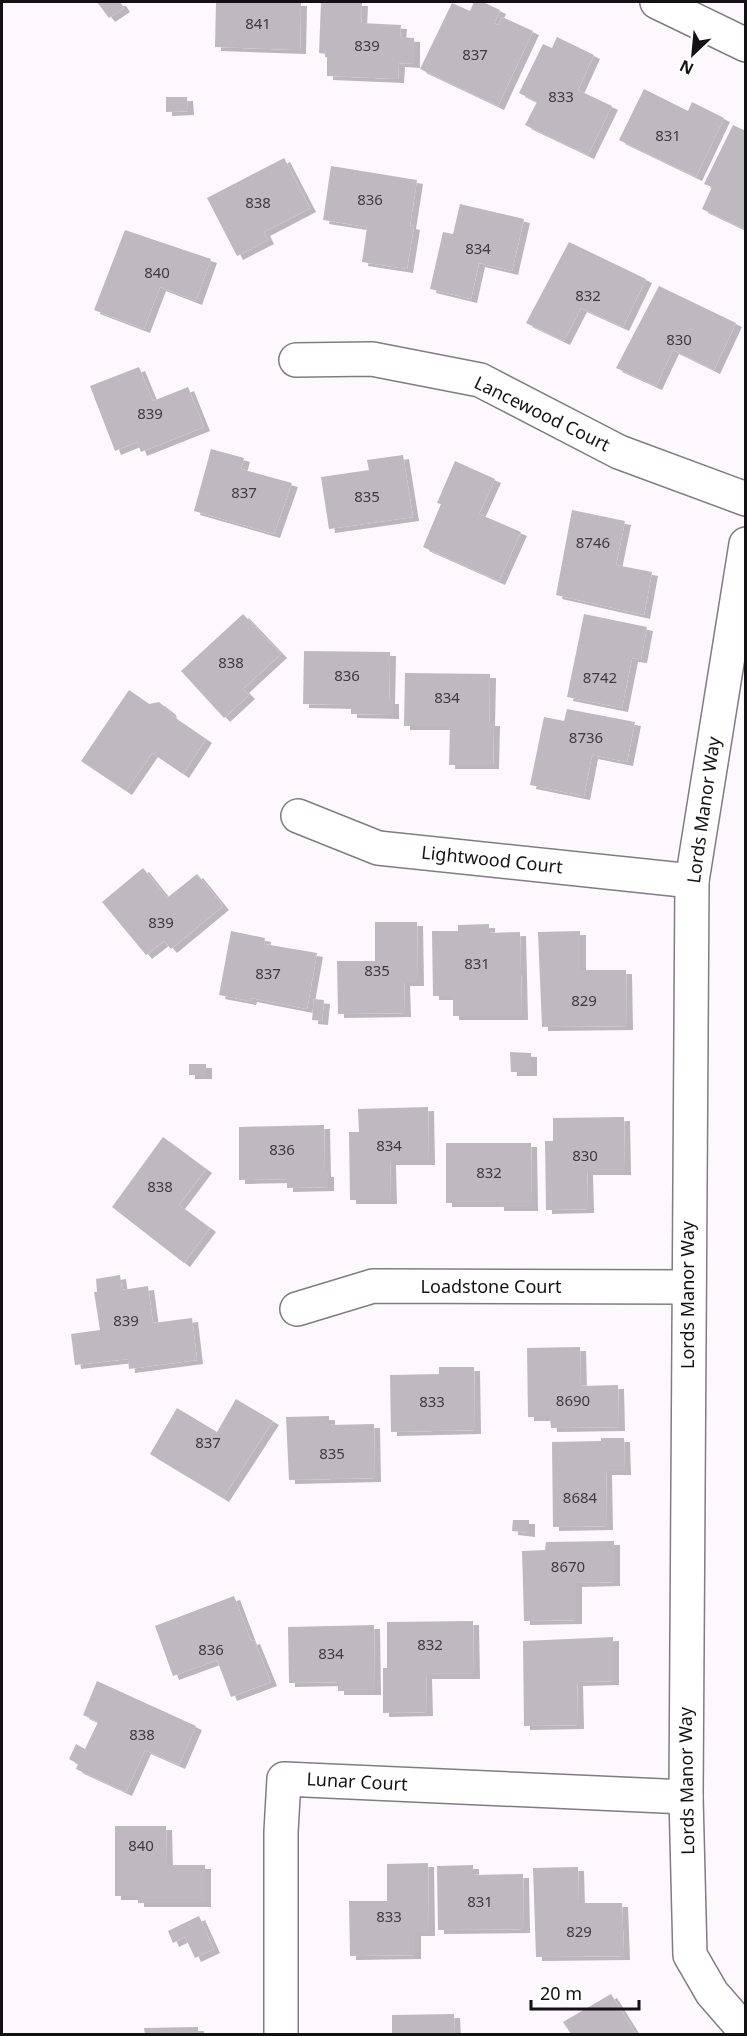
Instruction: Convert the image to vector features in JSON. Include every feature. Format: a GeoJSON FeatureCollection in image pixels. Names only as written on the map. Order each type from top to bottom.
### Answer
{"type":"FeatureCollection","features":[{"type":"Feature","properties":{"kind":"street"},"geometry":{"type":"LineString","coordinates":[[657,2],[746,45]]}},
{"type":"Feature","properties":{"kind":"street","name":"Lancewood Court"},"geometry":{"type":"LineString","coordinates":[[296,360],[372,359],[480,380],[619,452],[746,499]]}},
{"type":"Feature","properties":{"kind":"street","name":"Lords Manor Way"},"geometry":{"type":"LineString","coordinates":[[746,544],[692,880],[687,1287],[686,1797],[690,1955],[712,1993],[746,2032]]}},
{"type":"Feature","properties":{"kind":"street","name":"Lightwood Court"},"geometry":{"type":"LineString","coordinates":[[298,816],[378,848],[692,880]]}},
{"type":"Feature","properties":{"kind":"street","name":"Loadstone Court"},"geometry":{"type":"LineString","coordinates":[[297,1309],[373,1286],[687,1287]]}},
{"type":"Feature","properties":{"kind":"street","name":"Lunar Court"},"geometry":{"type":"LineString","coordinates":[[281,2034],[281,1832],[284,1779],[686,1797]]}},
{"type":"Feature","properties":{"kind":"building"},"geometry":{"type":"Polygon","coordinates":[[[97,2],[120,2],[124,8],[109,18],[97,2]]]}},
{"type":"Feature","properties":{"kind":"building"},"geometry":{"type":"Polygon","coordinates":[[[216,2],[301,2],[300,50],[215,47],[216,2]]]}},
{"type":"Feature","properties":{"kind":"building"},"geometry":{"type":"Polygon","coordinates":[[[321,2],[362,2],[361,23],[401,25],[400,37],[414,38],[414,64],[399,63],[398,79],[327,76],[327,54],[319,53],[321,2]]]}},
{"type":"Feature","properties":{"kind":"building"},"geometry":{"type":"Polygon","coordinates":[[[474,2],[483,2],[500,10],[494,23],[498,25],[502,17],[533,31],[498,106],[420,69],[452,3],[470,11],[474,2]]]}},
{"type":"Feature","properties":{"kind":"building"},"geometry":{"type":"Polygon","coordinates":[[[557,37],[594,55],[578,90],[612,106],[588,155],[525,125],[537,102],[519,93],[543,44],[552,48],[557,37]]]}},
{"type":"Feature","properties":{"kind":"building"},"geometry":{"type":"Polygon","coordinates":[[[644,89],[688,111],[692,102],[724,118],[696,177],[619,140],[644,89]]]}},
{"type":"Feature","properties":{"kind":"building"},"geometry":{"type":"Polygon","coordinates":[[[166,97],[187,97],[188,111],[166,112],[166,97]]]}},
{"type":"Feature","properties":{"kind":"building"},"geometry":{"type":"Polygon","coordinates":[[[733,125],[746,131],[746,230],[702,209],[712,187],[704,184],[733,125]]]}},
{"type":"Feature","properties":{"kind":"building"},"geometry":{"type":"Polygon","coordinates":[[[284,158],[310,208],[264,232],[268,240],[237,256],[207,198],[284,158]]]}},
{"type":"Feature","properties":{"kind":"building"},"geometry":{"type":"Polygon","coordinates":[[[331,166],[417,180],[410,225],[414,226],[407,269],[362,262],[367,227],[323,220],[331,166]]]}},
{"type":"Feature","properties":{"kind":"building"},"geometry":{"type":"Polygon","coordinates":[[[460,204],[524,219],[512,271],[479,263],[471,299],[430,289],[443,232],[453,234],[460,204]]]}},
{"type":"Feature","properties":{"kind":"building"},"geometry":{"type":"Polygon","coordinates":[[[125,230],[211,259],[196,301],[160,287],[144,329],[94,310],[125,230]]]}},
{"type":"Feature","properties":{"kind":"building"},"geometry":{"type":"Polygon","coordinates":[[[569,242],[646,279],[623,327],[581,308],[564,341],[526,323],[569,242]]]}},
{"type":"Feature","properties":{"kind":"building"},"geometry":{"type":"Polygon","coordinates":[[[659,286],[736,323],[714,370],[673,350],[656,386],[616,368],[659,286]]]}},
{"type":"Feature","properties":{"kind":"building"},"geometry":{"type":"Polygon","coordinates":[[[139,367],[153,401],[188,387],[204,427],[141,452],[137,442],[115,451],[90,386],[139,367]]]}},
{"type":"Feature","properties":{"kind":"building"},"geometry":{"type":"Polygon","coordinates":[[[211,449],[244,458],[241,469],[292,483],[274,534],[194,511],[211,449]]]}},
{"type":"Feature","properties":{"kind":"building"},"geometry":{"type":"Polygon","coordinates":[[[403,455],[413,517],[329,529],[321,477],[369,470],[367,460],[403,455]]]}},
{"type":"Feature","properties":{"kind":"building"},"geometry":{"type":"Polygon","coordinates":[[[455,461],[495,479],[479,514],[521,532],[499,581],[423,547],[441,504],[437,503],[455,461]]]}},
{"type":"Feature","properties":{"kind":"building"},"geometry":{"type":"Polygon","coordinates":[[[572,510],[625,521],[616,565],[652,572],[644,615],[556,595],[572,510]]]}},
{"type":"Feature","properties":{"kind":"building"},"geometry":{"type":"Polygon","coordinates":[[[243,614],[281,654],[243,689],[249,695],[224,718],[181,671],[243,614]]]}},
{"type":"Feature","properties":{"kind":"building"},"geometry":{"type":"Polygon","coordinates":[[[584,614],[647,627],[641,659],[632,658],[622,708],[567,697],[584,614]]]}},
{"type":"Feature","properties":{"kind":"building"},"geometry":{"type":"Polygon","coordinates":[[[304,651],[390,652],[389,700],[393,700],[393,715],[351,714],[351,705],[303,704],[304,651]]]}},
{"type":"Feature","properties":{"kind":"building"},"geometry":{"type":"Polygon","coordinates":[[[405,673],[490,674],[489,722],[494,722],[493,765],[449,765],[450,726],[404,726],[405,673]]]}},
{"type":"Feature","properties":{"kind":"building"},"geometry":{"type":"Polygon","coordinates":[[[129,690],[149,704],[159,702],[170,711],[171,715],[206,739],[183,774],[152,753],[126,791],[81,761],[129,690]]]}},
{"type":"Feature","properties":{"kind":"building"},"geometry":{"type":"Polygon","coordinates":[[[567,709],[635,722],[627,762],[592,755],[584,796],[530,785],[544,717],[564,721],[567,709]]]}},
{"type":"Feature","properties":{"kind":"building"},"geometry":{"type":"Polygon","coordinates":[[[143,868],[167,898],[197,874],[223,906],[171,949],[164,941],[146,955],[102,902],[143,868]]]}},
{"type":"Feature","properties":{"kind":"building"},"geometry":{"type":"Polygon","coordinates":[[[375,922],[417,922],[418,982],[404,982],[405,1013],[338,1014],[337,961],[375,961],[375,922]]]}},
{"type":"Feature","properties":{"kind":"building"},"geometry":{"type":"Polygon","coordinates":[[[489,924],[489,933],[520,932],[522,1016],[453,1016],[453,996],[433,996],[432,931],[458,931],[458,925],[489,924]]]}},
{"type":"Feature","properties":{"kind":"building"},"geometry":{"type":"Polygon","coordinates":[[[231,931],[265,938],[264,944],[317,953],[307,1009],[251,998],[250,1001],[219,995],[231,931]]]}},
{"type":"Feature","properties":{"kind":"building"},"geometry":{"type":"Polygon","coordinates":[[[580,931],[580,970],[626,970],[627,1026],[542,1027],[538,932],[580,931]]]}},
{"type":"Feature","properties":{"kind":"building"},"geometry":{"type":"Polygon","coordinates":[[[314,999],[324,1000],[322,1021],[312,1020],[314,999]]]}},
{"type":"Feature","properties":{"kind":"building"},"geometry":{"type":"Polygon","coordinates":[[[510,1052],[531,1053],[531,1072],[511,1072],[510,1052]]]}},
{"type":"Feature","properties":{"kind":"building"},"geometry":{"type":"Polygon","coordinates":[[[189,1064],[206,1064],[206,1075],[189,1075],[189,1064]]]}},
{"type":"Feature","properties":{"kind":"building"},"geometry":{"type":"Polygon","coordinates":[[[428,1107],[429,1161],[390,1161],[391,1200],[350,1200],[349,1132],[359,1132],[358,1109],[428,1107]]]}},
{"type":"Feature","properties":{"kind":"building"},"geometry":{"type":"Polygon","coordinates":[[[624,1117],[625,1171],[587,1171],[588,1209],[546,1210],[545,1141],[553,1141],[553,1118],[624,1117]]]}},
{"type":"Feature","properties":{"kind":"building"},"geometry":{"type":"Polygon","coordinates":[[[324,1125],[325,1173],[328,1173],[328,1187],[287,1188],[287,1179],[239,1180],[239,1127],[324,1125]]]}},
{"type":"Feature","properties":{"kind":"building"},"geometry":{"type":"Polygon","coordinates":[[[163,1137],[206,1169],[179,1205],[210,1228],[184,1263],[112,1207],[163,1137]]]}},
{"type":"Feature","properties":{"kind":"building"},"geometry":{"type":"Polygon","coordinates":[[[446,1143],[531,1143],[532,1207],[498,1207],[498,1203],[446,1203],[446,1143]]]}},
{"type":"Feature","properties":{"kind":"building"},"geometry":{"type":"Polygon","coordinates":[[[120,1275],[122,1290],[148,1286],[153,1323],[192,1318],[197,1360],[129,1369],[128,1359],[75,1365],[71,1334],[100,1330],[94,1292],[97,1292],[96,1279],[120,1275]]]}},
{"type":"Feature","properties":{"kind":"building"},"geometry":{"type":"Polygon","coordinates":[[[580,1347],[581,1386],[618,1385],[619,1427],[551,1428],[550,1417],[528,1417],[527,1348],[580,1347]]]}},
{"type":"Feature","properties":{"kind":"building"},"geometry":{"type":"Polygon","coordinates":[[[439,1367],[474,1367],[475,1430],[391,1432],[390,1375],[439,1374],[439,1367]]]}},
{"type":"Feature","properties":{"kind":"building"},"geometry":{"type":"Polygon","coordinates":[[[236,1399],[273,1421],[223,1498],[150,1454],[177,1408],[217,1432],[236,1399]]]}},
{"type":"Feature","properties":{"kind":"building"},"geometry":{"type":"Polygon","coordinates":[[[329,1416],[329,1425],[374,1424],[375,1478],[289,1480],[286,1417],[329,1416]]]}},
{"type":"Feature","properties":{"kind":"building"},"geometry":{"type":"Polygon","coordinates":[[[601,1438],[624,1438],[625,1471],[606,1471],[607,1526],[553,1527],[552,1442],[601,1441],[601,1438]]]}},
{"type":"Feature","properties":{"kind":"building"},"geometry":{"type":"Polygon","coordinates":[[[513,1520],[529,1520],[529,1533],[512,1531],[513,1520]]]}},
{"type":"Feature","properties":{"kind":"building"},"geometry":{"type":"Polygon","coordinates":[[[614,1541],[614,1582],[576,1583],[576,1620],[524,1621],[522,1551],[545,1550],[546,1542],[614,1541]]]}},
{"type":"Feature","properties":{"kind":"building"},"geometry":{"type":"Polygon","coordinates":[[[234,1596],[251,1641],[254,1640],[271,1682],[231,1697],[217,1660],[173,1676],[155,1626],[234,1596]]]}},
{"type":"Feature","properties":{"kind":"building"},"geometry":{"type":"Polygon","coordinates":[[[473,1621],[474,1675],[426,1675],[427,1712],[383,1713],[383,1668],[387,1668],[387,1622],[473,1621]]]}},
{"type":"Feature","properties":{"kind":"building"},"geometry":{"type":"Polygon","coordinates":[[[374,1625],[375,1691],[338,1691],[338,1682],[289,1683],[288,1627],[374,1625]]]}},
{"type":"Feature","properties":{"kind":"building"},"geometry":{"type":"Polygon","coordinates":[[[613,1637],[613,1681],[577,1682],[578,1725],[524,1726],[523,1641],[613,1637]]]}},
{"type":"Feature","properties":{"kind":"building"},"geometry":{"type":"Polygon","coordinates":[[[97,1681],[196,1726],[179,1765],[145,1750],[126,1792],[76,1769],[78,1764],[69,1759],[76,1744],[85,1749],[98,1722],[83,1715],[97,1681]]]}},
{"type":"Feature","properties":{"kind":"building"},"geometry":{"type":"Polygon","coordinates":[[[115,1826],[166,1826],[167,1865],[205,1865],[205,1903],[138,1903],[138,1896],[115,1896],[115,1826]]]}},
{"type":"Feature","properties":{"kind":"building"},"geometry":{"type":"Polygon","coordinates":[[[428,1863],[429,1932],[415,1932],[415,1955],[350,1956],[349,1901],[387,1901],[387,1864],[428,1863]]]}},
{"type":"Feature","properties":{"kind":"building"},"geometry":{"type":"Polygon","coordinates":[[[473,1865],[473,1875],[523,1874],[524,1929],[438,1930],[437,1866],[473,1865]]]}},
{"type":"Feature","properties":{"kind":"building"},"geometry":{"type":"Polygon","coordinates":[[[578,1867],[579,1903],[622,1903],[624,1956],[536,1957],[533,1868],[578,1867]]]}},
{"type":"Feature","properties":{"kind":"building"},"geometry":{"type":"Polygon","coordinates":[[[199,1916],[214,1949],[195,1958],[185,1937],[173,1943],[168,1931],[199,1916]]]}},
{"type":"Feature","properties":{"kind":"building"},"geometry":{"type":"Polygon","coordinates":[[[611,1994],[636,2034],[571,2034],[563,2022],[611,1994]]]}},
{"type":"Feature","properties":{"kind":"building"},"geometry":{"type":"Polygon","coordinates":[[[454,2014],[455,2034],[392,2034],[392,2015],[454,2014]]]}},
{"type":"Feature","properties":{"kind":"building"},"geometry":{"type":"Polygon","coordinates":[[[198,2027],[198,2034],[145,2034],[144,2028],[198,2027]]]}}]}
